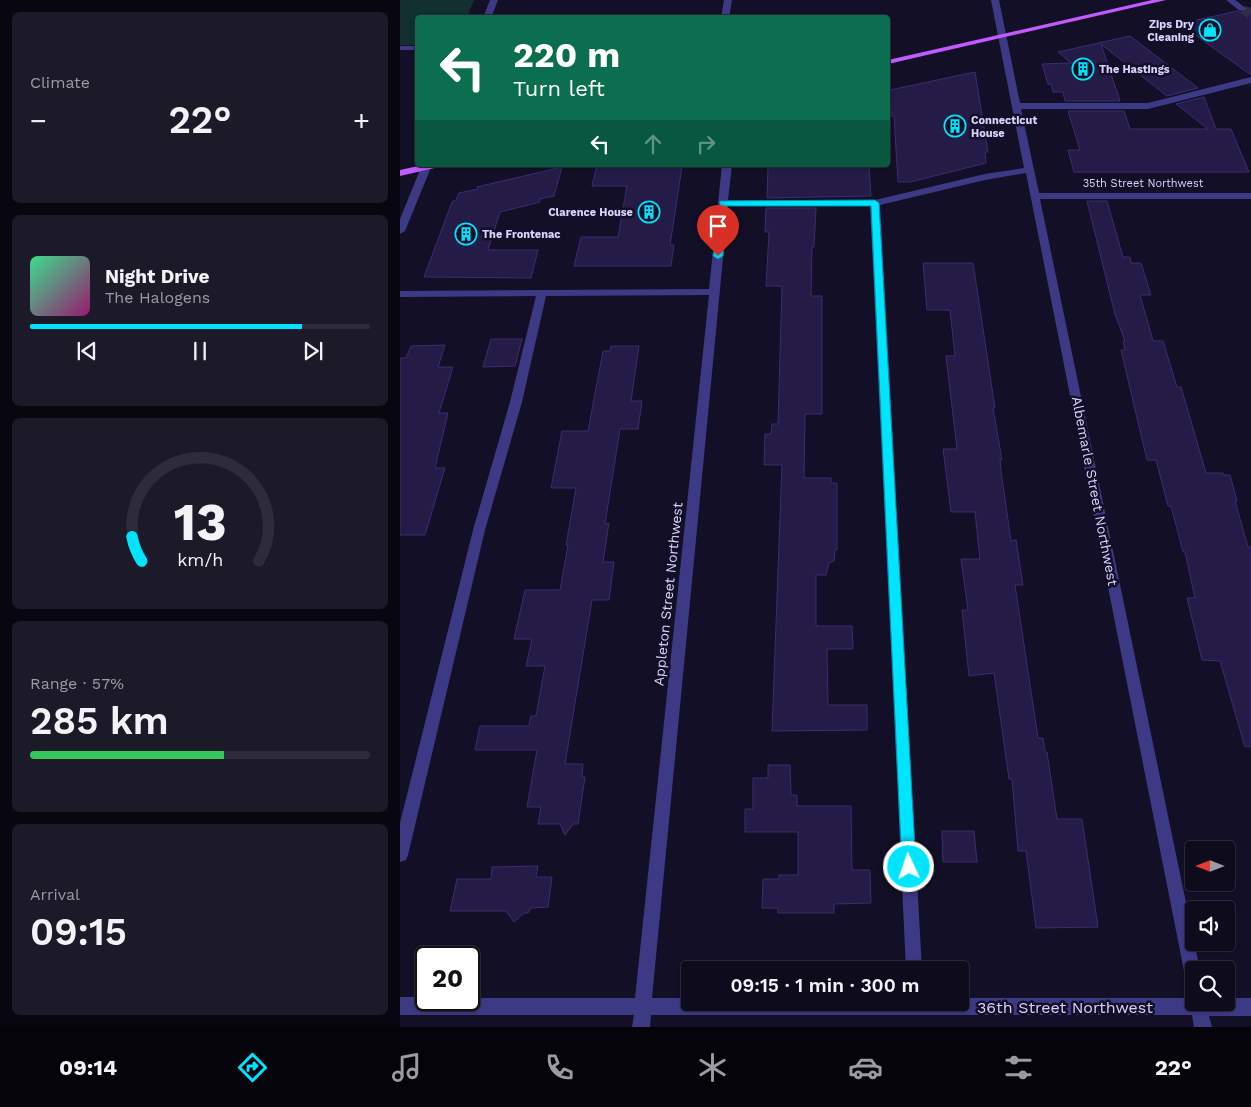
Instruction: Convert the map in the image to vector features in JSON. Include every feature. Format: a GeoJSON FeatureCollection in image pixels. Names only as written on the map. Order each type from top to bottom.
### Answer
{"type":"FeatureCollection","features":[{"type":"Feature","properties":{"kind":"main road"},"geometry":{"type":"LineString","coordinates":[[890,62],[1162,0]]}},
{"type":"Feature","properties":{"kind":"main road"},"geometry":{"type":"LineString","coordinates":[[400,173],[425,167]]}},
{"type":"Feature","properties":{"kind":"street"},"geometry":{"type":"LineString","coordinates":[[487,15],[494,0]]}},
{"type":"Feature","properties":{"kind":"street"},"geometry":{"type":"LineString","coordinates":[[726,15],[728,0]]}},
{"type":"Feature","properties":{"kind":"street","name":"Albemarle Street Northwest"},"geometry":{"type":"LineString","coordinates":[[995,0],[1190,961]]}},
{"type":"Feature","properties":{"kind":"street"},"geometry":{"type":"LineString","coordinates":[[1230,0],[1243,9]]}},
{"type":"Feature","properties":{"kind":"street"},"geometry":{"type":"LineString","coordinates":[[400,48],[415,48]]}},
{"type":"Feature","properties":{"kind":"street"},"geometry":{"type":"LineString","coordinates":[[1017,106],[1148,106],[1251,80]]}},
{"type":"Feature","properties":{"kind":"street"},"geometry":{"type":"LineString","coordinates":[[400,230],[429,167]]}},
{"type":"Feature","properties":{"kind":"street","name":"Appleton Street Northwest"},"geometry":{"type":"LineString","coordinates":[[641,1027],[727,167]]}},
{"type":"Feature","properties":{"kind":"street"},"geometry":{"type":"LineString","coordinates":[[723,203],[875,203],[985,177],[1030,170]]}},
{"type":"Feature","properties":{"kind":"street","name":"35th Street Northwest"},"geometry":{"type":"LineString","coordinates":[[1035,196],[1251,196]]}},
{"type":"Feature","properties":{"kind":"street"},"geometry":{"type":"LineString","coordinates":[[875,203],[914,961]]}},
{"type":"Feature","properties":{"kind":"street"},"geometry":{"type":"LineString","coordinates":[[400,294],[714,292]]}},
{"type":"Feature","properties":{"kind":"street"},"geometry":{"type":"LineString","coordinates":[[400,855],[479,530],[516,402],[542,293]]}},
{"type":"Feature","properties":{"kind":"street","name":"36th Street Northwest"},"geometry":{"type":"LineString","coordinates":[[969,1005],[1185,1005]]}},
{"type":"Feature","properties":{"kind":"street","name":"36th Street Northwest"},"geometry":{"type":"LineString","coordinates":[[400,1006],[681,1007]]}},
{"type":"Feature","properties":{"kind":"street","name":"36th Street Northwest"},"geometry":{"type":"LineString","coordinates":[[1235,1006],[1251,1007]]}},
{"type":"Feature","properties":{"kind":"street"},"geometry":{"type":"LineString","coordinates":[[1199,1011],[1203,1027]]}},
{"type":"Feature","properties":{"kind":"green space"},"geometry":{"type":"Polygon","coordinates":[[[400,0],[474,0],[468,15],[415,15],[415,45],[400,45],[400,0]]]}},
{"type":"Feature","properties":{"kind":"building"},"geometry":{"type":"Polygon","coordinates":[[[1251,7],[1251,75],[1180,24],[1237,11],[1241,13],[1251,7]]]}},
{"type":"Feature","properties":{"kind":"building"},"geometry":{"type":"Polygon","coordinates":[[[1130,36],[1198,88],[1167,96],[1101,44],[1120,101],[1065,101],[1063,92],[1053,92],[1051,84],[1048,84],[1042,64],[1071,63],[1058,52],[1130,36]]]}},
{"type":"Feature","properties":{"kind":"building","name":"Connecticut House"},"geometry":{"type":"Polygon","coordinates":[[[975,72],[988,152],[985,152],[986,163],[910,182],[898,182],[894,116],[891,116],[890,90],[975,72]]]}},
{"type":"Feature","properties":{"kind":"building"},"geometry":{"type":"Polygon","coordinates":[[[1204,97],[1216,129],[1231,129],[1249,172],[1074,172],[1068,150],[1080,150],[1068,111],[1124,111],[1130,129],[1208,129],[1176,104],[1204,97]]]}},
{"type":"Feature","properties":{"kind":"building","name":"The Frontenac"},"geometry":{"type":"Polygon","coordinates":[[[562,167],[554,196],[539,199],[540,202],[500,212],[488,250],[538,250],[531,278],[424,277],[452,202],[456,200],[459,193],[562,167]]]}},
{"type":"Feature","properties":{"kind":"building","name":"Clarence House"},"geometry":{"type":"Polygon","coordinates":[[[597,167],[682,167],[670,245],[674,245],[671,266],[574,266],[581,237],[618,237],[627,186],[592,186],[597,167]]]}},
{"type":"Feature","properties":{"kind":"building"},"geometry":{"type":"Polygon","coordinates":[[[768,167],[869,167],[871,196],[767,198],[768,167]]]}},
{"type":"Feature","properties":{"kind":"building"},"geometry":{"type":"Polygon","coordinates":[[[1087,201],[1107,201],[1123,257],[1130,257],[1131,263],[1141,263],[1151,295],[1140,295],[1153,341],[1163,341],[1177,387],[1181,387],[1206,473],[1230,475],[1248,547],[1251,547],[1251,746],[1245,747],[1220,661],[1202,660],[1187,598],[1195,598],[1185,552],[1183,552],[1171,506],[1168,506],[1156,460],[1147,460],[1121,350],[1125,350],[1123,341],[1125,341],[1115,314],[1087,201]]]}},
{"type":"Feature","properties":{"kind":"building"},"geometry":{"type":"Polygon","coordinates":[[[766,208],[816,208],[814,247],[812,247],[811,296],[822,296],[822,414],[805,414],[804,478],[831,478],[831,483],[837,483],[837,550],[835,550],[834,561],[829,563],[826,575],[816,575],[816,626],[852,626],[853,649],[827,649],[828,705],[867,705],[867,730],[772,731],[782,465],[764,465],[765,434],[771,434],[772,424],[778,424],[782,286],[766,286],[769,232],[765,232],[766,208]]]}},
{"type":"Feature","properties":{"kind":"building"},"geometry":{"type":"Polygon","coordinates":[[[923,263],[973,263],[995,408],[993,408],[1002,460],[1000,460],[1001,471],[1011,541],[1016,540],[1023,585],[1015,585],[1038,738],[1043,738],[1045,752],[1047,752],[1057,819],[1082,819],[1098,927],[1036,928],[1026,851],[1018,851],[1012,779],[1009,779],[994,673],[969,676],[962,610],[968,610],[961,559],[980,559],[975,512],[951,512],[943,449],[957,449],[946,356],[955,356],[950,310],[927,310],[923,263]]]}},
{"type":"Feature","properties":{"kind":"building"},"geometry":{"type":"Polygon","coordinates":[[[491,339],[522,339],[515,366],[483,367],[491,339]]]}},
{"type":"Feature","properties":{"kind":"building"},"geometry":{"type":"Polygon","coordinates":[[[445,345],[438,367],[453,367],[439,413],[448,413],[435,468],[445,468],[425,535],[400,535],[400,358],[406,358],[411,346],[445,345]]]}},
{"type":"Feature","properties":{"kind":"building"},"geometry":{"type":"Polygon","coordinates":[[[611,346],[639,346],[631,401],[642,401],[638,429],[620,429],[605,524],[609,523],[603,562],[614,562],[609,600],[592,600],[565,764],[583,764],[582,777],[585,777],[578,824],[573,824],[565,835],[560,824],[538,824],[541,807],[527,807],[537,750],[475,750],[480,726],[529,726],[531,716],[536,716],[545,666],[526,666],[532,639],[514,639],[525,590],[560,590],[576,488],[551,488],[562,431],[588,431],[603,351],[610,351],[611,346]]]}},
{"type":"Feature","properties":{"kind":"building"},"geometry":{"type":"Polygon","coordinates":[[[768,765],[790,765],[791,795],[797,795],[797,806],[851,806],[852,870],[870,870],[871,903],[834,904],[834,913],[778,913],[778,908],[762,908],[763,879],[779,879],[779,875],[798,875],[798,832],[745,832],[745,809],[753,809],[753,778],[768,778],[768,765]]]}},
{"type":"Feature","properties":{"kind":"building"},"geometry":{"type":"Polygon","coordinates":[[[942,831],[974,831],[977,862],[943,862],[942,831]]]}},
{"type":"Feature","properties":{"kind":"building"},"geometry":{"type":"Polygon","coordinates":[[[538,866],[536,877],[552,877],[548,907],[531,908],[528,913],[524,913],[514,922],[506,911],[450,911],[457,879],[491,879],[492,867],[538,866]]]}},
{"type":"Feature","properties":{"kind":"tunnel"},"geometry":{"type":"LineString","coordinates":[[1243,9],[1251,15]]}},
{"type":"Feature","properties":{"kind":"place","name":"Zips Dry Cleaning"},"geometry":{"type":"Point","coordinates":[1210,30]}},
{"type":"Feature","properties":{"kind":"place","name":"The Hastings"},"geometry":{"type":"Point","coordinates":[1083,69]}},
{"type":"Feature","properties":{"kind":"place","name":"Connecticut House"},"geometry":{"type":"Point","coordinates":[955,126]}},
{"type":"Feature","properties":{"kind":"place","name":"Clarence House"},"geometry":{"type":"Point","coordinates":[649,212]}},
{"type":"Feature","properties":{"kind":"place","name":"The Frontenac"},"geometry":{"type":"Point","coordinates":[466,234]}},
{"type":"Feature","properties":{"kind":"route"},"geometry":{"type":"LineString","coordinates":[[718,256],[723,203],[875,203],[909,867]]}}]}
